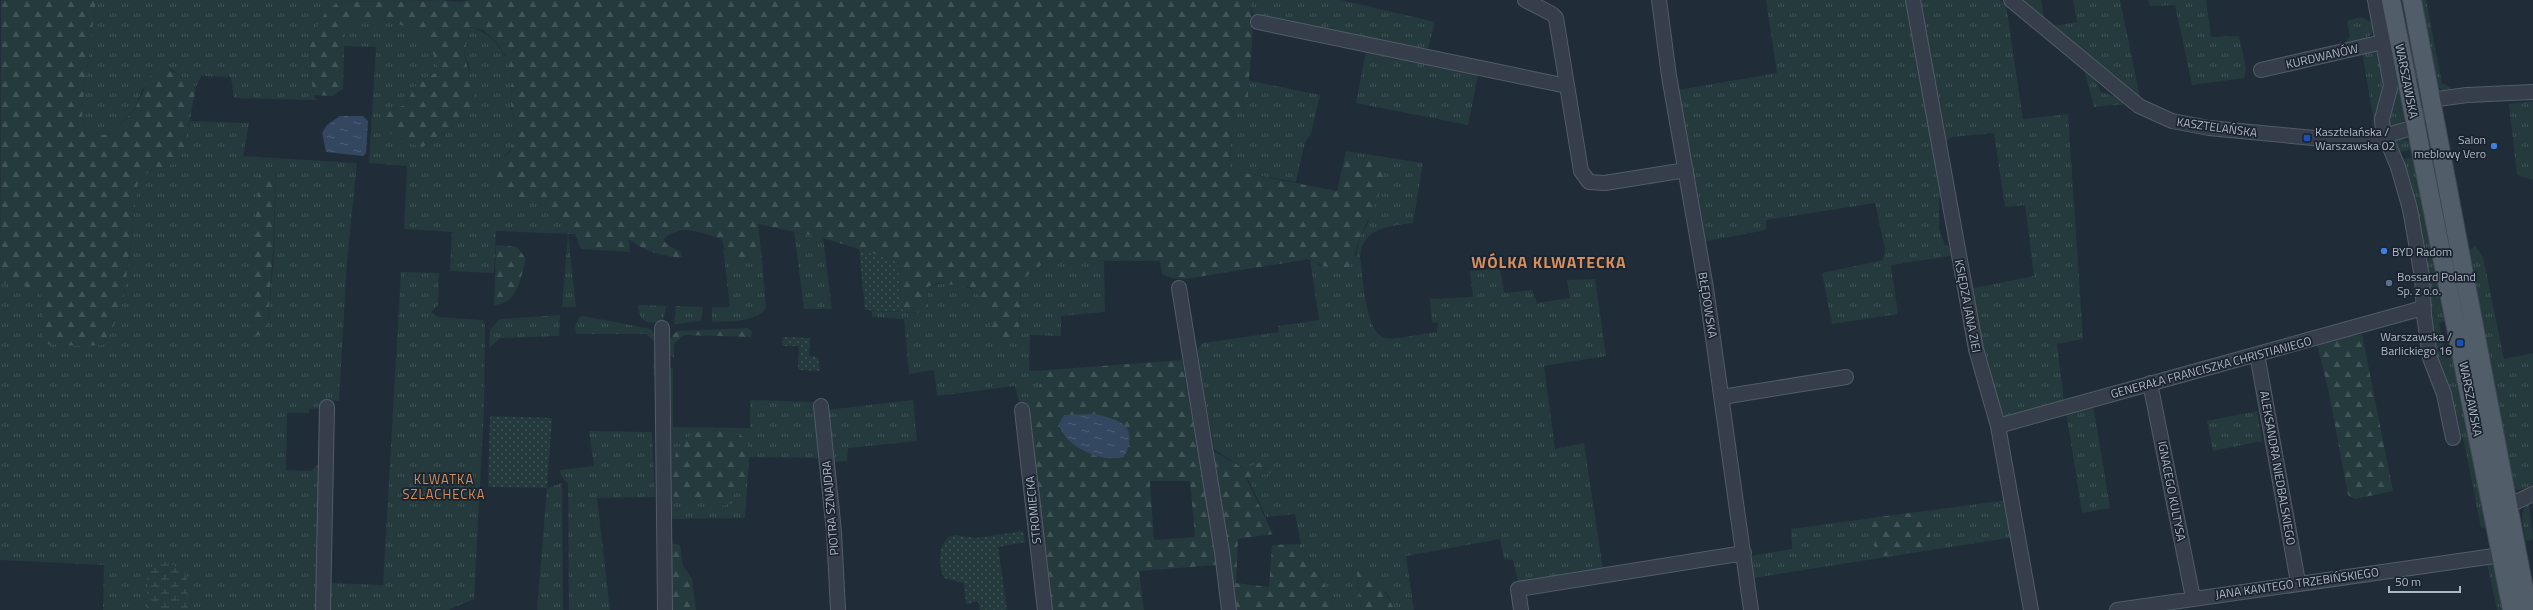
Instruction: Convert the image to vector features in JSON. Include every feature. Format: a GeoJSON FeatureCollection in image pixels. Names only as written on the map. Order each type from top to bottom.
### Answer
{"type":"FeatureCollection","features":[{"type":"Feature","properties":{"kind":"main road","name":"WARSZAWSKA"},"geometry":{"type":"LineString","coordinates":[[2391,0],[2512,610]]}},
{"type":"Feature","properties":{"kind":"main road","name":"WARSZAWSKA"},"geometry":{"type":"LineString","coordinates":[[2412,0],[2448,182],[2528,610]]}},
{"type":"Feature","properties":{"kind":"street"},"geometry":{"type":"LineString","coordinates":[[1525,0],[1552,14],[1556,18],[1581,171],[1588,182],[1605,183],[1686,170]]}},
{"type":"Feature","properties":{"kind":"street","name":"BŁĘDOWSKA"},"geometry":{"type":"LineString","coordinates":[[1659,0],[1669,76],[1686,170],[1722,396],[1751,610]]}},
{"type":"Feature","properties":{"kind":"street","name":"KSIĘDZA JANA ZIEI"},"geometry":{"type":"LineString","coordinates":[[1913,0],[1976,349],[1998,426],[2031,610]]}},
{"type":"Feature","properties":{"kind":"street","name":"KASZTELAŃSKA"},"geometry":{"type":"LineString","coordinates":[[2011,0],[2135,102],[2163,118],[2196,126],[2328,140],[2357,140],[2384,136],[2415,126]]}},
{"type":"Feature","properties":{"kind":"street","name":"WARSZAWSKA"},"geometry":{"type":"LineString","coordinates":[[2375,0],[2391,85],[2382,119],[2384,136],[2398,167],[2410,209],[2422,276],[2423,308],[2430,358],[2444,394],[2453,438]]}},
{"type":"Feature","properties":{"kind":"street"},"geometry":{"type":"LineString","coordinates":[[1258,22],[1567,86]]}},
{"type":"Feature","properties":{"kind":"street","name":"KURDWANÓW"},"geometry":{"type":"LineString","coordinates":[[2261,70],[2383,42]]}},
{"type":"Feature","properties":{"kind":"street"},"geometry":{"type":"LineString","coordinates":[[2401,50],[2417,98],[2420,101],[2467,95],[2533,92]]}},
{"type":"Feature","properties":{"kind":"street"},"geometry":{"type":"LineString","coordinates":[[2432,100],[2415,126],[2423,127],[2431,134],[2448,182]]}},
{"type":"Feature","properties":{"kind":"street"},"geometry":{"type":"LineString","coordinates":[[1179,288],[1222,552],[1229,610]]}},
{"type":"Feature","properties":{"kind":"street","name":"GENERAŁA FRANCISZKA CHRISTIANIEGO"},"geometry":{"type":"LineString","coordinates":[[1998,426],[2423,308]]}},
{"type":"Feature","properties":{"kind":"street"},"geometry":{"type":"LineString","coordinates":[[662,328],[665,610]]}},
{"type":"Feature","properties":{"kind":"street","name":"ALEKSANDRA NIEDBALSKIEGO"},"geometry":{"type":"LineString","coordinates":[[2257,354],[2298,582]]}},
{"type":"Feature","properties":{"kind":"street"},"geometry":{"type":"LineString","coordinates":[[1722,396],[1846,377]]}},
{"type":"Feature","properties":{"kind":"street","name":"IGNACEGO KULTYSA"},"geometry":{"type":"LineString","coordinates":[[2150,383],[2193,598]]}},
{"type":"Feature","properties":{"kind":"street","name":"PIOTRA SZNAJDRA"},"geometry":{"type":"LineString","coordinates":[[821,406],[834,532],[838,610]]}},
{"type":"Feature","properties":{"kind":"street"},"geometry":{"type":"LineString","coordinates":[[323,610],[327,407]]}},
{"type":"Feature","properties":{"kind":"street","name":"STROMIECKA"},"geometry":{"type":"LineString","coordinates":[[1022,410],[1045,610]]}},
{"type":"Feature","properties":{"kind":"street"},"geometry":{"type":"LineString","coordinates":[[2508,506],[2533,494]]}},
{"type":"Feature","properties":{"kind":"street"},"geometry":{"type":"LineString","coordinates":[[1521,610],[1518,589],[1744,553]]}},
{"type":"Feature","properties":{"kind":"street","name":"JANA KANTEGO TRZEBIŃSKIEGO"},"geometry":{"type":"LineString","coordinates":[[2118,610],[2298,582],[2501,555]]}},
{"type":"Feature","properties":{"kind":"green space"},"geometry":{"type":"Polygon","coordinates":[[[1,0],[96,0],[82,108],[83,127],[100,135],[111,134],[135,109],[153,70],[165,69],[176,73],[196,87],[185,144],[179,163],[152,169],[138,182],[124,295],[120,314],[103,345],[80,346],[43,344],[43,305],[39,289],[0,282],[1,0]]]}},
{"type":"Feature","properties":{"kind":"green space"},"geometry":{"type":"Polygon","coordinates":[[[96,0],[430,0],[389,2],[339,1],[309,41],[313,95],[317,100],[234,98],[231,77],[201,76],[196,87],[171,69],[142,90],[135,108],[111,134],[100,135],[83,127],[82,108],[96,0]]]}},
{"type":"Feature","properties":{"kind":"green space"},"geometry":{"type":"Polygon","coordinates":[[[440,0],[460,2],[470,0],[1249,0],[1252,12],[1252,38],[1248,106],[1234,108],[1229,170],[1337,191],[1345,155],[1386,162],[1378,199],[1360,237],[1351,266],[1335,268],[1320,264],[1310,259],[1185,279],[1171,278],[1162,274],[1160,261],[1104,261],[1081,258],[1045,262],[1021,280],[1019,333],[1005,345],[992,328],[983,299],[969,287],[938,283],[927,287],[928,313],[903,312],[897,261],[823,238],[758,224],[762,260],[755,261],[736,259],[727,252],[722,239],[691,230],[676,231],[663,240],[668,245],[681,252],[682,258],[654,253],[629,239],[630,252],[581,249],[575,234],[547,206],[512,196],[488,178],[494,163],[510,152],[518,132],[511,106],[512,78],[505,55],[497,43],[483,30],[470,27],[464,54],[475,95],[471,113],[423,147],[398,141],[381,123],[390,110],[405,105],[418,82],[439,71],[431,48],[424,39],[404,26],[380,19],[355,18],[345,20],[343,89],[333,96],[313,95],[309,41],[325,13],[339,1],[389,2],[440,0]]]}},
{"type":"Feature","properties":{"kind":"green space"},"geometry":{"type":"Polygon","coordinates":[[[1249,0],[1341,0],[1435,22],[1428,49],[1254,16],[1249,0]]]}},
{"type":"Feature","properties":{"kind":"green space"},"geometry":{"type":"Polygon","coordinates":[[[1766,0],[1999,0],[2006,5],[2023,119],[2068,114],[2083,339],[2057,344],[2064,401],[2004,418],[1999,413],[1981,356],[1969,289],[2034,276],[2025,205],[2005,207],[1994,133],[1952,137],[1940,145],[1939,229],[1945,245],[1950,248],[1951,256],[1891,265],[1898,314],[1832,324],[1822,273],[1883,260],[1885,249],[1875,203],[1766,220],[1766,230],[1702,242],[1678,90],[1777,73],[1766,0]]]}},
{"type":"Feature","properties":{"kind":"green space"},"geometry":{"type":"Polygon","coordinates":[[[2019,0],[2041,0],[2044,18],[2054,26],[2077,22],[2073,0],[2120,0],[2140,97],[2138,98],[2115,75],[2106,70],[2019,0]]]}},
{"type":"Feature","properties":{"kind":"green space"},"geometry":{"type":"Polygon","coordinates":[[[2148,0],[2206,0],[2211,37],[2239,36],[2246,68],[2244,78],[2192,85],[2175,5],[2150,6],[2148,0]]]}},
{"type":"Feature","properties":{"kind":"green space"},"geometry":{"type":"Polygon","coordinates":[[[2379,0],[2385,0],[2406,115],[2402,122],[2392,127],[2389,127],[2379,0]]]}},
{"type":"Feature","properties":{"kind":"green space"},"geometry":{"type":"Polygon","coordinates":[[[2421,0],[2426,0],[2442,83],[2450,87],[2451,90],[2444,91],[2438,87],[2427,39],[2421,0]]]}},
{"type":"Feature","properties":{"kind":"green space"},"geometry":{"type":"Polygon","coordinates":[[[362,16],[390,21],[409,28],[425,39],[431,47],[439,71],[418,82],[405,105],[390,110],[423,147],[471,113],[469,66],[464,54],[470,27],[486,34],[493,40],[503,54],[510,70],[512,79],[511,106],[518,133],[515,143],[506,154],[494,163],[491,171],[512,196],[547,206],[575,234],[496,231],[494,273],[450,271],[452,232],[404,229],[407,166],[369,163],[376,47],[344,46],[345,20],[362,16]]]}},
{"type":"Feature","properties":{"kind":"green space"},"geometry":{"type":"Polygon","coordinates":[[[2361,17],[2371,22],[2374,31],[2365,39],[2344,44],[2350,37],[2347,21],[2361,17]]]}},
{"type":"Feature","properties":{"kind":"green space"},"geometry":{"type":"Polygon","coordinates":[[[2374,50],[2380,57],[2383,78],[2382,90],[2372,133],[2373,116],[2362,52],[2374,50]]]}},
{"type":"Feature","properties":{"kind":"green space"},"geometry":{"type":"Polygon","coordinates":[[[1366,51],[1393,59],[1479,70],[1468,125],[1356,103],[1366,51]]]}},
{"type":"Feature","properties":{"kind":"green space"},"geometry":{"type":"Polygon","coordinates":[[[2084,69],[2093,74],[2101,92],[2120,98],[2126,104],[2094,107],[2084,69]]]}},
{"type":"Feature","properties":{"kind":"green space"},"geometry":{"type":"Polygon","coordinates":[[[1247,80],[1320,95],[1311,133],[1305,142],[1296,182],[1229,170],[1234,108],[1248,106],[1247,80]]]}},
{"type":"Feature","properties":{"kind":"green space"},"geometry":{"type":"Polygon","coordinates":[[[2533,101],[2533,180],[2517,175],[2509,104],[2533,101]]]}},
{"type":"Feature","properties":{"kind":"green space"},"geometry":{"type":"Polygon","coordinates":[[[190,121],[249,123],[243,156],[357,163],[347,261],[339,401],[325,400],[323,408],[309,409],[309,413],[287,413],[286,470],[311,471],[320,463],[319,610],[103,610],[104,565],[0,560],[0,282],[39,288],[43,305],[103,345],[120,314],[124,295],[138,182],[152,169],[179,162],[190,121]],[[269,167],[249,336],[267,333],[274,254],[276,169],[269,167]]]}},
{"type":"Feature","properties":{"kind":"green space"},"geometry":{"type":"Polygon","coordinates":[[[2394,139],[2407,140],[2414,149],[2395,153],[2394,139]]]}},
{"type":"Feature","properties":{"kind":"green space"},"geometry":{"type":"Polygon","coordinates":[[[1346,151],[1423,163],[1413,223],[1386,227],[1378,230],[1371,234],[1362,247],[1360,257],[1369,316],[1379,334],[1386,338],[1405,337],[1437,332],[1438,322],[1432,323],[1430,299],[1473,297],[1470,271],[1500,268],[1504,293],[1532,290],[1537,303],[1570,298],[1567,280],[1595,279],[1606,356],[1544,366],[1555,449],[1584,443],[1603,569],[1519,586],[1513,560],[1504,559],[1500,539],[1406,556],[1414,610],[1395,610],[1387,593],[1356,568],[1361,610],[1333,610],[1331,596],[1301,544],[1295,514],[1266,517],[1243,468],[1214,449],[1197,350],[1203,343],[1279,332],[1278,326],[1319,320],[1310,259],[1321,266],[1356,255],[1360,237],[1368,223],[1385,162],[1345,155],[1346,151]]]}},
{"type":"Feature","properties":{"kind":"green space"},"geometry":{"type":"Polygon","coordinates":[[[2414,157],[2445,321],[2439,323],[2446,358],[2452,357],[2456,372],[2487,527],[2481,528],[2464,442],[2461,435],[2457,435],[2445,375],[2437,363],[2399,160],[2414,157]]]}},
{"type":"Feature","properties":{"kind":"green space"},"geometry":{"type":"Polygon","coordinates":[[[269,167],[276,169],[273,253],[267,333],[249,337],[252,265],[260,171],[269,167]]]}},
{"type":"Feature","properties":{"kind":"green space"},"geometry":{"type":"Polygon","coordinates":[[[794,232],[823,238],[832,309],[804,309],[794,232]]]}},
{"type":"Feature","properties":{"kind":"green space"},"geometry":{"type":"Polygon","coordinates":[[[568,234],[576,307],[562,307],[568,234]]]}},
{"type":"Feature","properties":{"kind":"green space"},"geometry":{"type":"Polygon","coordinates":[[[496,245],[517,247],[526,259],[520,282],[513,295],[502,304],[494,305],[496,245]]]}},
{"type":"Feature","properties":{"kind":"green space"},"geometry":{"type":"Polygon","coordinates":[[[2475,246],[2483,257],[2504,359],[2533,353],[2533,487],[2519,490],[2512,488],[2470,250],[2475,246]]]}},
{"type":"Feature","properties":{"kind":"green space"},"geometry":{"type":"Polygon","coordinates":[[[723,248],[732,256],[741,260],[762,260],[766,308],[761,313],[748,319],[712,322],[712,307],[730,307],[723,248]]]}},
{"type":"Feature","properties":{"kind":"green space"},"geometry":{"type":"Polygon","coordinates":[[[859,249],[897,261],[903,312],[865,310],[859,249]]]}},
{"type":"Feature","properties":{"kind":"green space"},"geometry":{"type":"Polygon","coordinates":[[[1081,258],[1104,261],[1105,312],[1061,316],[1061,336],[1030,335],[1029,371],[1047,370],[1028,408],[1020,407],[1015,386],[937,396],[934,370],[909,374],[904,319],[872,317],[872,311],[928,313],[927,287],[949,284],[964,286],[977,293],[982,298],[987,308],[992,328],[1019,333],[1021,280],[1045,262],[1081,258]]]}},
{"type":"Feature","properties":{"kind":"green space"},"geometry":{"type":"Polygon","coordinates":[[[401,272],[439,273],[438,305],[431,312],[438,317],[483,320],[485,325],[484,410],[474,599],[448,610],[328,610],[330,583],[383,585],[401,272]]]}},
{"type":"Feature","properties":{"kind":"green space"},"geometry":{"type":"Polygon","coordinates":[[[638,305],[666,306],[663,321],[652,323],[645,321],[640,315],[638,305]]]}},
{"type":"Feature","properties":{"kind":"green space"},"geometry":{"type":"Polygon","coordinates":[[[676,306],[703,307],[701,321],[674,324],[676,306]]]}},
{"type":"Feature","properties":{"kind":"green space"},"geometry":{"type":"Polygon","coordinates":[[[560,315],[559,336],[500,338],[489,348],[490,330],[500,319],[560,315]]]}},
{"type":"Feature","properties":{"kind":"green space"},"geometry":{"type":"Polygon","coordinates":[[[583,316],[651,329],[657,339],[658,375],[653,375],[655,342],[646,334],[576,334],[575,326],[579,317],[583,316]]]}},
{"type":"Feature","properties":{"kind":"green space"},"geometry":{"type":"Polygon","coordinates":[[[748,328],[752,331],[751,337],[684,335],[674,344],[674,357],[670,356],[670,342],[672,336],[678,331],[748,328]]]}},
{"type":"Feature","properties":{"kind":"green space"},"geometry":{"type":"Polygon","coordinates":[[[2362,334],[2393,491],[2355,499],[2348,495],[2329,393],[2317,344],[2362,334]]]}},
{"type":"Feature","properties":{"kind":"green space"},"geometry":{"type":"Polygon","coordinates":[[[783,337],[810,338],[809,356],[818,357],[820,371],[798,370],[799,346],[782,346],[783,337]]]}},
{"type":"Feature","properties":{"kind":"green space"},"geometry":{"type":"Polygon","coordinates":[[[1182,360],[1196,441],[1243,468],[1269,460],[1274,472],[1246,478],[1273,534],[1238,539],[1236,583],[1269,587],[1272,545],[1301,544],[1331,596],[1333,610],[1223,610],[1217,565],[1139,571],[1144,610],[1048,610],[1028,408],[1047,370],[1182,360]],[[1150,481],[1154,540],[1195,537],[1190,481],[1150,481]]]}},
{"type":"Feature","properties":{"kind":"green space"},"geometry":{"type":"Polygon","coordinates":[[[673,368],[673,427],[750,428],[750,400],[815,402],[824,458],[749,457],[745,518],[671,519],[667,515],[667,369],[673,368]]]}},
{"type":"Feature","properties":{"kind":"green space"},"geometry":{"type":"Polygon","coordinates":[[[913,400],[917,441],[848,448],[847,461],[834,462],[827,410],[913,400]]]}},
{"type":"Feature","properties":{"kind":"green space"},"geometry":{"type":"Polygon","coordinates":[[[2093,404],[2110,508],[2082,513],[2066,411],[2093,404]]]}},
{"type":"Feature","properties":{"kind":"green space"},"geometry":{"type":"Polygon","coordinates":[[[2257,411],[2262,441],[2213,451],[2207,421],[2257,411]]]}},
{"type":"Feature","properties":{"kind":"green space"},"geometry":{"type":"Polygon","coordinates":[[[490,416],[552,418],[547,488],[488,487],[490,416]]]}},
{"type":"Feature","properties":{"kind":"green space"},"geometry":{"type":"Polygon","coordinates":[[[704,430],[732,430],[748,440],[747,477],[735,489],[732,503],[723,506],[699,499],[674,498],[672,475],[678,449],[687,438],[704,430]]]}},
{"type":"Feature","properties":{"kind":"green space"},"geometry":{"type":"Polygon","coordinates":[[[589,431],[652,432],[655,497],[597,498],[610,610],[569,610],[568,483],[561,476],[560,470],[594,466],[589,431]]]}},
{"type":"Feature","properties":{"kind":"green space"},"geometry":{"type":"Polygon","coordinates":[[[562,483],[563,610],[537,610],[547,488],[562,483]]]}},
{"type":"Feature","properties":{"kind":"green space"},"geometry":{"type":"Polygon","coordinates":[[[2008,500],[2015,537],[1752,578],[1750,556],[1792,549],[1791,529],[2008,500]]]}},
{"type":"Feature","properties":{"kind":"green space"},"geometry":{"type":"Polygon","coordinates":[[[2529,503],[2533,539],[2526,541],[2522,515],[2525,506],[2529,503]]]}},
{"type":"Feature","properties":{"kind":"green space"},"geometry":{"type":"Polygon","coordinates":[[[1926,511],[1932,549],[1877,557],[1870,518],[1926,511]]]}},
{"type":"Feature","properties":{"kind":"green space"},"geometry":{"type":"Polygon","coordinates":[[[1023,531],[1025,542],[998,547],[1007,610],[980,610],[978,601],[966,604],[964,583],[944,578],[942,573],[940,562],[941,551],[942,546],[948,537],[956,535],[976,538],[1023,531]]]}},
{"type":"Feature","properties":{"kind":"green space"},"geometry":{"type":"Polygon","coordinates":[[[670,543],[680,545],[683,566],[692,578],[696,610],[673,610],[670,543]]]}},
{"type":"Feature","properties":{"kind":"green space"},"geometry":{"type":"Polygon","coordinates":[[[156,559],[174,565],[187,576],[188,610],[147,610],[147,577],[156,559]]]}},
{"type":"Feature","properties":{"kind":"green space"},"geometry":{"type":"Polygon","coordinates":[[[2487,563],[2494,564],[2503,610],[2497,610],[2487,563]]]}},
{"type":"Feature","properties":{"kind":"green space"},"geometry":{"type":"Polygon","coordinates":[[[1356,567],[1367,568],[1376,576],[1395,610],[1361,610],[1356,567]]]}},
{"type":"Feature","properties":{"kind":"water"},"geometry":{"type":"Polygon","coordinates":[[[340,116],[363,116],[368,121],[366,153],[363,156],[326,152],[322,133],[327,125],[340,116]]]}},
{"type":"Feature","properties":{"kind":"water"},"geometry":{"type":"Polygon","coordinates":[[[1095,414],[1113,419],[1125,426],[1128,431],[1129,438],[1124,457],[1106,458],[1086,452],[1069,441],[1059,425],[1064,415],[1095,414]]]}},
{"type":"Feature","properties":{"kind":"place","name":"Kasztelańska / Warszawska 02"},"geometry":{"type":"Point","coordinates":[2307,138]}},
{"type":"Feature","properties":{"kind":"place","name":"Salon meblowy Vero"},"geometry":{"type":"Point","coordinates":[2494,146]}},
{"type":"Feature","properties":{"kind":"place","name":"BYD Radom"},"geometry":{"type":"Point","coordinates":[2384,251]}},
{"type":"Feature","properties":{"kind":"place","name":"Bossard Poland Sp. z o.o."},"geometry":{"type":"Point","coordinates":[2389,283]}},
{"type":"Feature","properties":{"kind":"place","name":"Warszawska / Barlickiego 16"},"geometry":{"type":"Point","coordinates":[2460,343]}},
{"type":"Feature","properties":{"kind":"district","name":"WÓLKA KLWATECKA"},"geometry":{"type":"Point","coordinates":[1549,262]}},
{"type":"Feature","properties":{"kind":"district","name":"KLWATKA SZLACHECKA"},"geometry":{"type":"Point","coordinates":[444,486]}}]}
